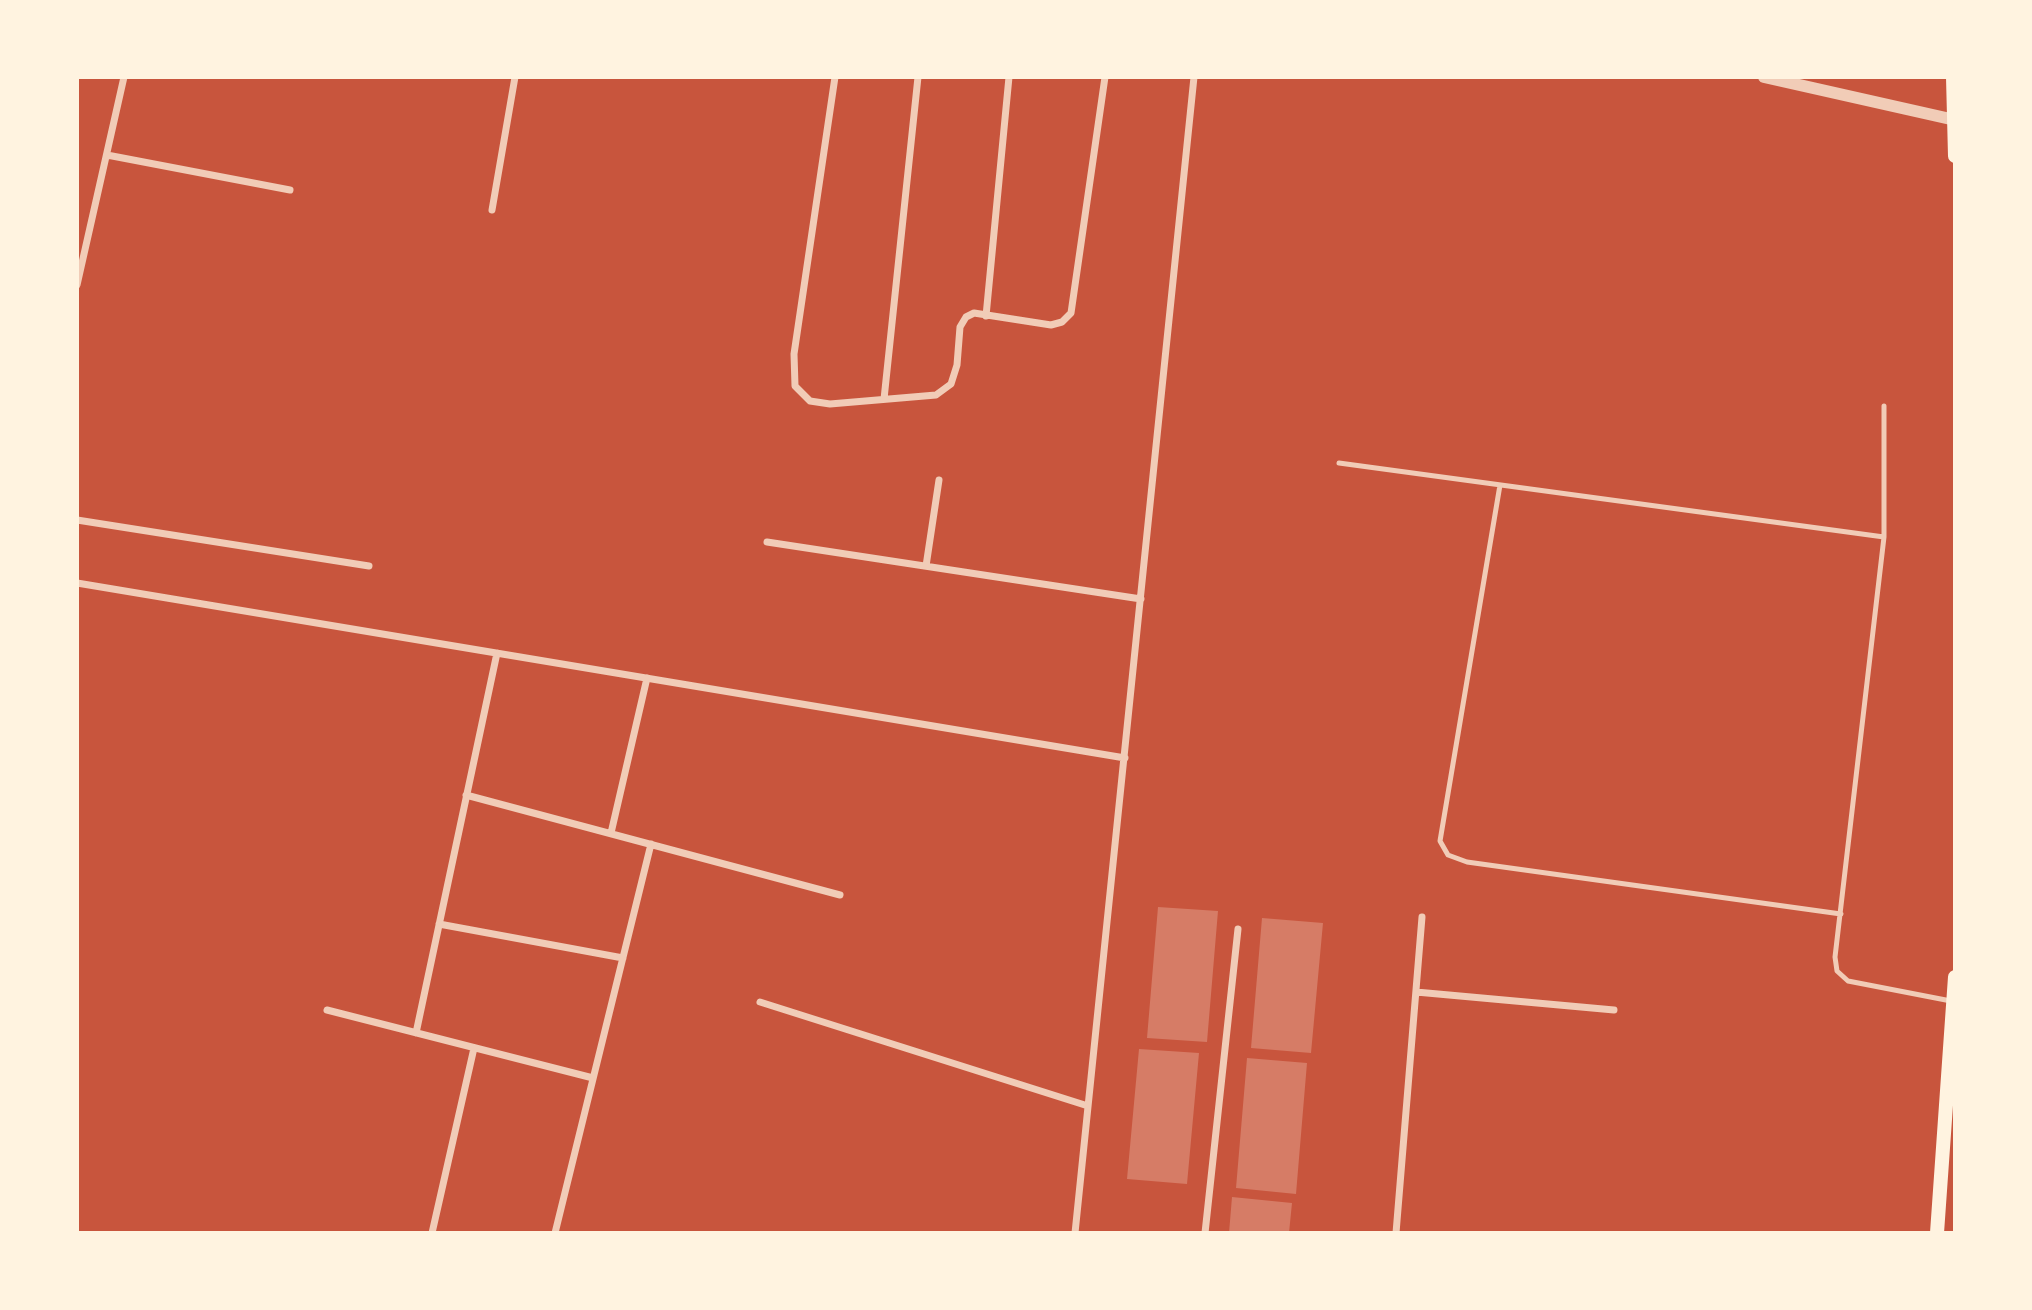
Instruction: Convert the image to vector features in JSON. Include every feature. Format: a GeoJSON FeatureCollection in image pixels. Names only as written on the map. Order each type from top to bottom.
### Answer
{"type":"FeatureCollection","features":[{"type":"Feature","properties":{"kind":"main road"},"geometry":{"type":"LineString","coordinates":[[1952,78],[1955,156]]}},
{"type":"Feature","properties":{"kind":"main road"},"geometry":{"type":"LineString","coordinates":[[1937,1233],[1955,977]]}},
{"type":"Feature","properties":{"kind":"street"},"geometry":{"type":"LineString","coordinates":[[77,285],[124,77]]}},
{"type":"Feature","properties":{"kind":"street"},"geometry":{"type":"LineString","coordinates":[[492,210],[515,77]]}},
{"type":"Feature","properties":{"kind":"street"},"geometry":{"type":"LineString","coordinates":[[835,77],[794,354],[795,386],[810,401],[830,404],[936,395],[951,384],[957,365],[960,327],[966,317],[974,313],[1051,325],[1062,322],[1070,313],[1105,77]]}},
{"type":"Feature","properties":{"kind":"street"},"geometry":{"type":"LineString","coordinates":[[884,399],[918,77]]}},
{"type":"Feature","properties":{"kind":"street"},"geometry":{"type":"LineString","coordinates":[[986,316],[1009,77]]}},
{"type":"Feature","properties":{"kind":"street"},"geometry":{"type":"LineString","coordinates":[[1075,1233],[1194,77]]}},
{"type":"Feature","properties":{"kind":"street"},"geometry":{"type":"LineString","coordinates":[[1764,77],[1954,120]]}},
{"type":"Feature","properties":{"kind":"street"},"geometry":{"type":"LineString","coordinates":[[107,155],[290,190]]}},
{"type":"Feature","properties":{"kind":"street"},"geometry":{"type":"LineString","coordinates":[[926,566],[939,481]]}},
{"type":"Feature","properties":{"kind":"street"},"geometry":{"type":"LineString","coordinates":[[77,520],[369,566]]}},
{"type":"Feature","properties":{"kind":"street"},"geometry":{"type":"LineString","coordinates":[[767,542],[1141,599]]}},
{"type":"Feature","properties":{"kind":"street"},"geometry":{"type":"LineString","coordinates":[[77,583],[1125,758]]}},
{"type":"Feature","properties":{"kind":"street"},"geometry":{"type":"LineString","coordinates":[[416,1033],[496,653]]}},
{"type":"Feature","properties":{"kind":"street"},"geometry":{"type":"LineString","coordinates":[[611,833],[647,678]]}},
{"type":"Feature","properties":{"kind":"street"},"geometry":{"type":"LineString","coordinates":[[466,795],[840,895]]}},
{"type":"Feature","properties":{"kind":"street"},"geometry":{"type":"LineString","coordinates":[[555,1233],[651,844]]}},
{"type":"Feature","properties":{"kind":"street"},"geometry":{"type":"LineString","coordinates":[[1396,1233],[1422,917]]}},
{"type":"Feature","properties":{"kind":"street"},"geometry":{"type":"LineString","coordinates":[[439,924],[623,958]]}},
{"type":"Feature","properties":{"kind":"street"},"geometry":{"type":"LineString","coordinates":[[1205,1233],[1238,929]]}},
{"type":"Feature","properties":{"kind":"street"},"geometry":{"type":"LineString","coordinates":[[1416,992],[1614,1010]]}},
{"type":"Feature","properties":{"kind":"street"},"geometry":{"type":"LineString","coordinates":[[760,1002],[1088,1106]]}},
{"type":"Feature","properties":{"kind":"street"},"geometry":{"type":"LineString","coordinates":[[327,1010],[593,1078]]}},
{"type":"Feature","properties":{"kind":"street"},"geometry":{"type":"LineString","coordinates":[[432,1233],[474,1048]]}},
{"type":"Feature","properties":{"kind":"lane"},"geometry":{"type":"LineString","coordinates":[[1884,407],[1884,537],[1835,957],[1837,971],[1848,981],[1954,1002]]}},
{"type":"Feature","properties":{"kind":"lane"},"geometry":{"type":"LineString","coordinates":[[1339,463],[1884,537]]}},
{"type":"Feature","properties":{"kind":"lane"},"geometry":{"type":"LineString","coordinates":[[1500,485],[1440,841],[1448,855],[1467,862],[1841,914]]}},
{"type":"Feature","properties":{"kind":"building"},"geometry":{"type":"Polygon","coordinates":[[[1158,907],[1218,911],[1207,1042],[1147,1038],[1158,907]]]}},
{"type":"Feature","properties":{"kind":"building"},"geometry":{"type":"Polygon","coordinates":[[[1262,918],[1323,923],[1311,1053],[1251,1048],[1262,918]]]}},
{"type":"Feature","properties":{"kind":"building"},"geometry":{"type":"Polygon","coordinates":[[[1139,1049],[1199,1053],[1187,1184],[1127,1179],[1139,1049]]]}},
{"type":"Feature","properties":{"kind":"building"},"geometry":{"type":"Polygon","coordinates":[[[1247,1058],[1307,1063],[1296,1194],[1236,1188],[1247,1058]]]}},
{"type":"Feature","properties":{"kind":"building"},"geometry":{"type":"Polygon","coordinates":[[[1232,1197],[1292,1203],[1289,1233],[1229,1233],[1232,1197]]]}}]}
